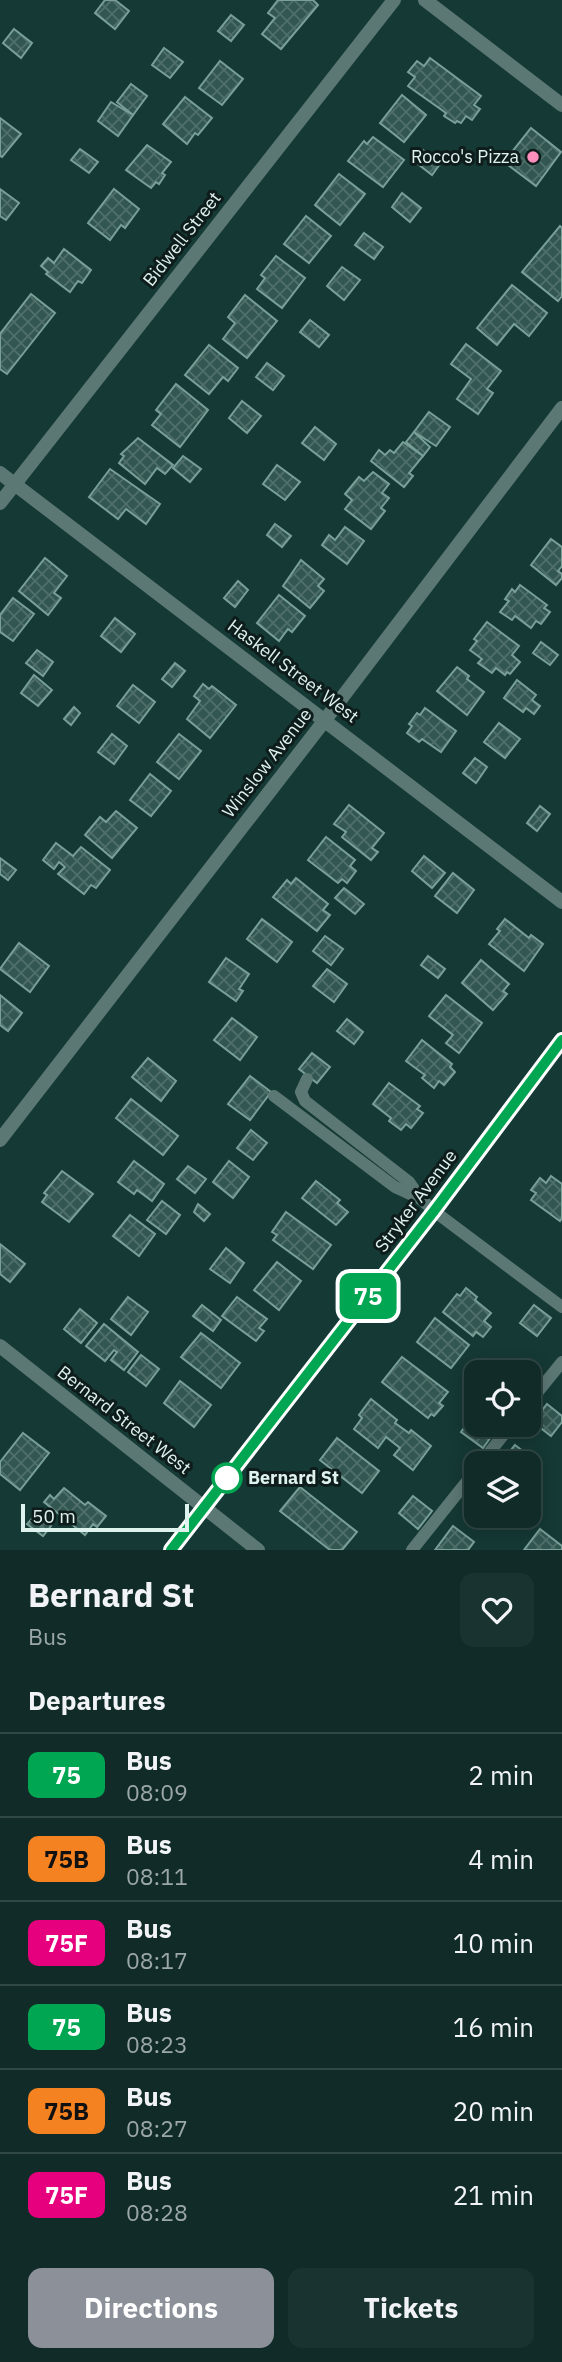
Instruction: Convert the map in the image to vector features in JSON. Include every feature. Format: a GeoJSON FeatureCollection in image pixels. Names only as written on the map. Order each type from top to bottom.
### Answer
{"type":"FeatureCollection","features":[{"type":"Feature","properties":{"kind":"street","name":"Bidwell Street"},"geometry":{"type":"LineString","coordinates":[[0,503],[394,0]]}},
{"type":"Feature","properties":{"kind":"street"},"geometry":{"type":"LineString","coordinates":[[425,0],[562,105]]}},
{"type":"Feature","properties":{"kind":"street","name":"Winslow Avenue"},"geometry":{"type":"LineString","coordinates":[[0,1140],[562,408]]}},
{"type":"Feature","properties":{"kind":"street","name":"Haskell Street West"},"geometry":{"type":"LineString","coordinates":[[0,473],[562,902]]}},
{"type":"Feature","properties":{"kind":"street","name":"Stryker Avenue"},"geometry":{"type":"LineString","coordinates":[[171,1550],[434,1211],[562,1040]]}},
{"type":"Feature","properties":{"kind":"street","name":"Bernard Street West"},"geometry":{"type":"LineString","coordinates":[[0,1346],[258,1550]]}},
{"type":"Feature","properties":{"kind":"lane"},"geometry":{"type":"LineString","coordinates":[[307,1079],[301,1092],[305,1101],[409,1182],[434,1211],[562,1307]]}},
{"type":"Feature","properties":{"kind":"lane"},"geometry":{"type":"LineString","coordinates":[[274,1096],[395,1187],[421,1199]]}},
{"type":"Feature","properties":{"kind":"lane"},"geometry":{"type":"LineString","coordinates":[[541,1388],[562,1362]]}},
{"type":"Feature","properties":{"kind":"lane"},"geometry":{"type":"LineString","coordinates":[[491,1451],[502,1437]]}},
{"type":"Feature","properties":{"kind":"lane"},"geometry":{"type":"LineString","coordinates":[[412,1550],[464,1485]]}},
{"type":"Feature","properties":{"kind":"building"},"geometry":{"type":"Polygon","coordinates":[[[105,0],[115,0],[129,11],[115,29],[95,13],[105,0]]]}},
{"type":"Feature","properties":{"kind":"building"},"geometry":{"type":"Polygon","coordinates":[[[278,0],[313,0],[318,5],[281,49],[262,34],[275,18],[268,13],[278,0]]]}},
{"type":"Feature","properties":{"kind":"building"},"geometry":{"type":"Polygon","coordinates":[[[231,15],[244,25],[231,41],[218,31],[231,15]]]}},
{"type":"Feature","properties":{"kind":"building"},"geometry":{"type":"Polygon","coordinates":[[[14,29],[32,43],[21,58],[3,43],[14,29]]]}},
{"type":"Feature","properties":{"kind":"building"},"geometry":{"type":"Polygon","coordinates":[[[164,48],[183,62],[170,78],[152,65],[164,48]]]}},
{"type":"Feature","properties":{"kind":"building"},"geometry":{"type":"Polygon","coordinates":[[[430,58],[481,96],[474,105],[480,109],[472,120],[466,116],[461,123],[455,123],[444,116],[446,113],[408,86],[415,77],[408,72],[417,61],[424,66],[430,58]]]}},
{"type":"Feature","properties":{"kind":"building"},"geometry":{"type":"Polygon","coordinates":[[[220,61],[243,79],[222,105],[199,88],[220,61]]]}},
{"type":"Feature","properties":{"kind":"building"},"geometry":{"type":"Polygon","coordinates":[[[131,84],[147,96],[133,115],[117,102],[131,84]]]}},
{"type":"Feature","properties":{"kind":"building"},"geometry":{"type":"Polygon","coordinates":[[[402,95],[426,115],[404,142],[380,123],[402,95]]]}},
{"type":"Feature","properties":{"kind":"building"},"geometry":{"type":"Polygon","coordinates":[[[185,97],[212,118],[187,144],[163,124],[185,97]]]}},
{"type":"Feature","properties":{"kind":"building"},"geometry":{"type":"Polygon","coordinates":[[[111,102],[133,115],[118,136],[98,121],[111,102]]]}},
{"type":"Feature","properties":{"kind":"building"},"geometry":{"type":"Polygon","coordinates":[[[0,118],[21,134],[2,157],[0,156],[0,118]]]}},
{"type":"Feature","properties":{"kind":"building","name":"Rocco's Pizza"},"geometry":{"type":"Polygon","coordinates":[[[531,128],[561,152],[536,186],[504,162],[531,128]]]}},
{"type":"Feature","properties":{"kind":"building"},"geometry":{"type":"Polygon","coordinates":[[[373,137],[404,160],[383,187],[348,161],[364,141],[367,144],[373,137]]]}},
{"type":"Feature","properties":{"kind":"building"},"geometry":{"type":"Polygon","coordinates":[[[147,145],[171,162],[162,173],[165,175],[159,184],[156,182],[151,188],[126,170],[147,145]]]}},
{"type":"Feature","properties":{"kind":"building"},"geometry":{"type":"Polygon","coordinates":[[[80,149],[98,162],[89,173],[71,160],[80,149]]]}},
{"type":"Feature","properties":{"kind":"building"},"geometry":{"type":"Polygon","coordinates":[[[423,150],[440,164],[432,175],[414,161],[423,150]]]}},
{"type":"Feature","properties":{"kind":"building"},"geometry":{"type":"Polygon","coordinates":[[[339,174],[365,194],[340,225],[315,205],[339,174]]]}},
{"type":"Feature","properties":{"kind":"building"},"geometry":{"type":"Polygon","coordinates":[[[0,189],[19,203],[6,220],[0,216],[0,189]]]}},
{"type":"Feature","properties":{"kind":"building"},"geometry":{"type":"Polygon","coordinates":[[[114,189],[139,209],[125,228],[121,225],[110,240],[88,223],[114,189]]]}},
{"type":"Feature","properties":{"kind":"building"},"geometry":{"type":"Polygon","coordinates":[[[402,193],[421,208],[410,222],[392,207],[402,193]]]}},
{"type":"Feature","properties":{"kind":"building"},"geometry":{"type":"Polygon","coordinates":[[[306,216],[331,236],[309,263],[284,244],[306,216]]]}},
{"type":"Feature","properties":{"kind":"building"},"geometry":{"type":"Polygon","coordinates":[[[560,226],[562,296],[558,301],[522,272],[560,226]]]}},
{"type":"Feature","properties":{"kind":"building"},"geometry":{"type":"Polygon","coordinates":[[[364,233],[383,247],[374,259],[355,245],[364,233]]]}},
{"type":"Feature","properties":{"kind":"building"},"geometry":{"type":"Polygon","coordinates":[[[64,249],[91,270],[82,283],[78,281],[70,292],[46,274],[48,272],[41,266],[48,258],[54,263],[64,249]]]}},
{"type":"Feature","properties":{"kind":"building"},"geometry":{"type":"Polygon","coordinates":[[[276,256],[305,278],[282,308],[257,289],[265,278],[261,275],[276,256]]]}},
{"type":"Feature","properties":{"kind":"building"},"geometry":{"type":"Polygon","coordinates":[[[342,267],[360,280],[344,300],[327,286],[342,267]]]}},
{"type":"Feature","properties":{"kind":"building"},"geometry":{"type":"Polygon","coordinates":[[[512,285],[547,313],[529,336],[514,324],[497,345],[477,328],[512,285]]]}},
{"type":"Feature","properties":{"kind":"building"},"geometry":{"type":"Polygon","coordinates":[[[31,294],[55,313],[7,374],[0,369],[0,334],[31,294]]]}},
{"type":"Feature","properties":{"kind":"building"},"geometry":{"type":"Polygon","coordinates":[[[245,295],[277,321],[247,358],[223,339],[235,323],[228,317],[245,295]]]}},
{"type":"Feature","properties":{"kind":"building"},"geometry":{"type":"Polygon","coordinates":[[[310,320],[329,335],[319,347],[300,332],[310,320]]]}},
{"type":"Feature","properties":{"kind":"building"},"geometry":{"type":"Polygon","coordinates":[[[466,344],[501,371],[487,389],[493,393],[478,414],[457,399],[471,379],[451,364],[466,344]]]}},
{"type":"Feature","properties":{"kind":"building"},"geometry":{"type":"Polygon","coordinates":[[[209,345],[238,368],[228,381],[223,377],[209,394],[185,375],[209,345]]]}},
{"type":"Feature","properties":{"kind":"building"},"geometry":{"type":"Polygon","coordinates":[[[267,363],[284,376],[273,390],[256,377],[267,363]]]}},
{"type":"Feature","properties":{"kind":"building"},"geometry":{"type":"Polygon","coordinates":[[[176,384],[208,410],[180,447],[152,425],[161,414],[156,410],[176,384]]]}},
{"type":"Feature","properties":{"kind":"building"},"geometry":{"type":"Polygon","coordinates":[[[242,401],[261,416],[247,433],[229,418],[242,401]]]}},
{"type":"Feature","properties":{"kind":"building"},"geometry":{"type":"Polygon","coordinates":[[[429,412],[450,427],[436,446],[414,432],[429,412]]]}},
{"type":"Feature","properties":{"kind":"building"},"geometry":{"type":"Polygon","coordinates":[[[315,427],[336,444],[324,460],[302,443],[315,427]]]}},
{"type":"Feature","properties":{"kind":"building"},"geometry":{"type":"Polygon","coordinates":[[[414,432],[430,447],[423,456],[406,442],[414,432]]]}},
{"type":"Feature","properties":{"kind":"building"},"geometry":{"type":"Polygon","coordinates":[[[138,438],[173,465],[165,474],[157,468],[145,484],[119,463],[124,456],[121,454],[138,438]]]}},
{"type":"Feature","properties":{"kind":"building"},"geometry":{"type":"Polygon","coordinates":[[[403,442],[423,456],[409,473],[413,476],[404,487],[371,461],[379,450],[385,455],[390,450],[394,453],[403,442]]]}},
{"type":"Feature","properties":{"kind":"building"},"geometry":{"type":"Polygon","coordinates":[[[183,456],[201,469],[190,482],[173,468],[183,456]]]}},
{"type":"Feature","properties":{"kind":"building"},"geometry":{"type":"Polygon","coordinates":[[[277,465],[300,482],[285,500],[263,484],[277,465]]]}},
{"type":"Feature","properties":{"kind":"building"},"geometry":{"type":"Polygon","coordinates":[[[110,469],[160,504],[146,524],[126,509],[118,519],[89,497],[110,469]]]}},
{"type":"Feature","properties":{"kind":"building"},"geometry":{"type":"Polygon","coordinates":[[[373,472],[389,484],[382,493],[389,498],[381,508],[385,511],[371,529],[345,509],[352,500],[345,494],[359,477],[364,481],[373,472]]]}},
{"type":"Feature","properties":{"kind":"building"},"geometry":{"type":"Polygon","coordinates":[[[275,524],[291,536],[282,547],[267,535],[275,524]]]}},
{"type":"Feature","properties":{"kind":"building"},"geometry":{"type":"Polygon","coordinates":[[[345,527],[364,541],[347,564],[322,545],[329,535],[335,540],[345,527]]]}},
{"type":"Feature","properties":{"kind":"building"},"geometry":{"type":"Polygon","coordinates":[[[551,539],[562,547],[562,566],[558,571],[562,578],[556,585],[531,565],[551,539]]]}},
{"type":"Feature","properties":{"kind":"building"},"geometry":{"type":"Polygon","coordinates":[[[45,558],[67,576],[54,593],[61,598],[48,615],[19,591],[45,558]]]}},
{"type":"Feature","properties":{"kind":"building"},"geometry":{"type":"Polygon","coordinates":[[[301,560],[324,579],[318,586],[324,591],[310,608],[283,586],[301,560]]]}},
{"type":"Feature","properties":{"kind":"building"},"geometry":{"type":"Polygon","coordinates":[[[238,581],[248,590],[235,607],[224,598],[238,581]]]}},
{"type":"Feature","properties":{"kind":"building"},"geometry":{"type":"Polygon","coordinates":[[[520,585],[547,605],[544,608],[550,612],[541,624],[536,621],[531,628],[515,616],[512,620],[500,612],[509,601],[505,599],[512,589],[515,592],[520,585]]]}},
{"type":"Feature","properties":{"kind":"building"},"geometry":{"type":"Polygon","coordinates":[[[279,595],[305,616],[292,632],[288,629],[279,641],[257,623],[279,595]]]}},
{"type":"Feature","properties":{"kind":"building"},"geometry":{"type":"Polygon","coordinates":[[[13,598],[34,614],[13,641],[0,632],[0,615],[13,598]]]}},
{"type":"Feature","properties":{"kind":"building"},"geometry":{"type":"Polygon","coordinates":[[[115,618],[135,634],[121,652],[101,636],[115,618]]]}},
{"type":"Feature","properties":{"kind":"building"},"geometry":{"type":"Polygon","coordinates":[[[487,622],[519,646],[512,655],[520,662],[510,674],[507,672],[505,675],[496,668],[492,673],[478,663],[482,659],[470,650],[477,641],[474,639],[487,622]]]}},
{"type":"Feature","properties":{"kind":"building"},"geometry":{"type":"Polygon","coordinates":[[[541,642],[558,655],[550,665],[533,653],[541,642]]]}},
{"type":"Feature","properties":{"kind":"building"},"geometry":{"type":"Polygon","coordinates":[[[37,650],[53,662],[43,676],[26,663],[37,650]]]}},
{"type":"Feature","properties":{"kind":"building"},"geometry":{"type":"Polygon","coordinates":[[[175,663],[185,671],[172,687],[162,679],[175,663]]]}},
{"type":"Feature","properties":{"kind":"building"},"geometry":{"type":"Polygon","coordinates":[[[457,667],[484,692],[467,715],[437,691],[457,667]]]}},
{"type":"Feature","properties":{"kind":"building"},"geometry":{"type":"Polygon","coordinates":[[[34,675],[52,690],[38,706],[21,693],[34,675]]]}},
{"type":"Feature","properties":{"kind":"building"},"geometry":{"type":"Polygon","coordinates":[[[517,680],[536,695],[532,700],[540,706],[534,714],[526,708],[523,712],[504,698],[517,680]]]}},
{"type":"Feature","properties":{"kind":"building"},"geometry":{"type":"Polygon","coordinates":[[[203,684],[209,689],[212,686],[236,705],[210,738],[187,719],[200,701],[194,696],[203,684]]]}},
{"type":"Feature","properties":{"kind":"building"},"geometry":{"type":"Polygon","coordinates":[[[133,685],[155,702],[139,723],[117,706],[133,685]]]}},
{"type":"Feature","properties":{"kind":"building"},"geometry":{"type":"Polygon","coordinates":[[[74,707],[80,713],[71,725],[64,719],[74,707]]]}},
{"type":"Feature","properties":{"kind":"building"},"geometry":{"type":"Polygon","coordinates":[[[425,708],[456,731],[441,752],[407,733],[412,726],[409,724],[417,713],[420,715],[425,708]]]}},
{"type":"Feature","properties":{"kind":"building"},"geometry":{"type":"Polygon","coordinates":[[[499,723],[520,739],[505,758],[484,742],[499,723]]]}},
{"type":"Feature","properties":{"kind":"building"},"geometry":{"type":"Polygon","coordinates":[[[112,734],[127,746],[114,764],[98,752],[112,734]]]}},
{"type":"Feature","properties":{"kind":"building"},"geometry":{"type":"Polygon","coordinates":[[[179,734],[201,751],[179,779],[157,762],[179,734]]]}},
{"type":"Feature","properties":{"kind":"building"},"geometry":{"type":"Polygon","coordinates":[[[475,758],[487,767],[476,783],[463,773],[475,758]]]}},
{"type":"Feature","properties":{"kind":"building"},"geometry":{"type":"Polygon","coordinates":[[[150,774],[171,791],[151,816],[130,800],[150,774]]]}},
{"type":"Feature","properties":{"kind":"building"},"geometry":{"type":"Polygon","coordinates":[[[349,805],[384,833],[372,848],[378,852],[371,860],[342,837],[346,832],[334,824],[349,805]]]}},
{"type":"Feature","properties":{"kind":"building"},"geometry":{"type":"Polygon","coordinates":[[[540,806],[550,814],[537,831],[527,823],[540,806]]]}},
{"type":"Feature","properties":{"kind":"building"},"geometry":{"type":"Polygon","coordinates":[[[116,811],[137,828],[112,858],[85,835],[100,817],[106,822],[116,811]]]}},
{"type":"Feature","properties":{"kind":"building"},"geometry":{"type":"Polygon","coordinates":[[[326,837],[355,860],[350,866],[356,871],[347,883],[342,879],[338,883],[308,860],[326,837]]]}},
{"type":"Feature","properties":{"kind":"building"},"geometry":{"type":"Polygon","coordinates":[[[56,843],[73,856],[81,847],[110,870],[96,888],[91,885],[84,894],[58,874],[65,867],[59,862],[54,869],[43,860],[56,843]]]}},
{"type":"Feature","properties":{"kind":"building"},"geometry":{"type":"Polygon","coordinates":[[[424,856],[445,873],[432,888],[412,871],[424,856]]]}},
{"type":"Feature","properties":{"kind":"building"},"geometry":{"type":"Polygon","coordinates":[[[0,858],[16,870],[8,880],[0,874],[0,858]]]}},
{"type":"Feature","properties":{"kind":"building"},"geometry":{"type":"Polygon","coordinates":[[[453,873],[474,890],[457,913],[435,896],[453,873]]]}},
{"type":"Feature","properties":{"kind":"building"},"geometry":{"type":"Polygon","coordinates":[[[296,878],[328,904],[323,910],[330,915],[317,931],[273,897],[287,880],[291,884],[296,878]]]}},
{"type":"Feature","properties":{"kind":"building"},"geometry":{"type":"Polygon","coordinates":[[[344,888],[364,904],[355,914],[335,898],[344,888]]]}},
{"type":"Feature","properties":{"kind":"building"},"geometry":{"type":"Polygon","coordinates":[[[262,919],[292,942],[277,962],[247,939],[262,919]]]}},
{"type":"Feature","properties":{"kind":"building"},"geometry":{"type":"Polygon","coordinates":[[[505,919],[529,938],[531,935],[543,944],[524,971],[489,944],[500,931],[497,929],[505,919]]]}},
{"type":"Feature","properties":{"kind":"building"},"geometry":{"type":"Polygon","coordinates":[[[325,936],[343,949],[331,965],[313,951],[325,936]]]}},
{"type":"Feature","properties":{"kind":"building"},"geometry":{"type":"Polygon","coordinates":[[[19,943],[49,966],[30,992],[0,969],[19,943]]]}},
{"type":"Feature","properties":{"kind":"building"},"geometry":{"type":"Polygon","coordinates":[[[428,956],[445,969],[438,978],[421,965],[428,956]]]}},
{"type":"Feature","properties":{"kind":"building"},"geometry":{"type":"Polygon","coordinates":[[[226,958],[249,974],[239,989],[243,991],[236,1001],[209,982],[226,958]]]}},
{"type":"Feature","properties":{"kind":"building"},"geometry":{"type":"Polygon","coordinates":[[[481,960],[509,984],[503,991],[507,994],[493,1010],[462,983],[481,960]]]}},
{"type":"Feature","properties":{"kind":"building"},"geometry":{"type":"Polygon","coordinates":[[[327,969],[347,984],[334,1002],[313,986],[327,969]]]}},
{"type":"Feature","properties":{"kind":"building"},"geometry":{"type":"Polygon","coordinates":[[[0,995],[22,1013],[8,1031],[0,1025],[0,995]]]}},
{"type":"Feature","properties":{"kind":"building"},"geometry":{"type":"Polygon","coordinates":[[[446,995],[482,1023],[459,1053],[446,1043],[453,1035],[429,1016],[446,995]]]}},
{"type":"Feature","properties":{"kind":"building"},"geometry":{"type":"Polygon","coordinates":[[[232,1018],[257,1037],[240,1060],[214,1040],[232,1018]]]}},
{"type":"Feature","properties":{"kind":"building"},"geometry":{"type":"Polygon","coordinates":[[[347,1019],[363,1032],[354,1044],[337,1031],[347,1019]]]}},
{"type":"Feature","properties":{"kind":"building"},"geometry":{"type":"Polygon","coordinates":[[[422,1040],[452,1064],[450,1067],[455,1072],[444,1085],[439,1081],[434,1088],[422,1078],[425,1075],[406,1061],[422,1040]]]}},
{"type":"Feature","properties":{"kind":"building"},"geometry":{"type":"Polygon","coordinates":[[[312,1053],[330,1067],[317,1083],[299,1069],[312,1053]]]}},
{"type":"Feature","properties":{"kind":"building"},"geometry":{"type":"Polygon","coordinates":[[[148,1058],[176,1081],[161,1101],[132,1077],[148,1058]]]}},
{"type":"Feature","properties":{"kind":"building"},"geometry":{"type":"Polygon","coordinates":[[[250,1076],[271,1092],[250,1120],[228,1104],[250,1076]]]}},
{"type":"Feature","properties":{"kind":"building"},"geometry":{"type":"Polygon","coordinates":[[[389,1083],[420,1106],[417,1109],[423,1113],[411,1128],[406,1124],[401,1130],[373,1104],[389,1083]]]}},
{"type":"Feature","properties":{"kind":"building"},"geometry":{"type":"Polygon","coordinates":[[[131,1099],[178,1136],[163,1155],[116,1118],[131,1099]]]}},
{"type":"Feature","properties":{"kind":"building"},"geometry":{"type":"Polygon","coordinates":[[[251,1130],[267,1143],[253,1160],[237,1148],[251,1130]]]}},
{"type":"Feature","properties":{"kind":"building"},"geometry":{"type":"Polygon","coordinates":[[[134,1161],[164,1184],[152,1201],[137,1190],[134,1194],[118,1182],[134,1161]]]}},
{"type":"Feature","properties":{"kind":"building"},"geometry":{"type":"Polygon","coordinates":[[[229,1161],[249,1177],[233,1198],[213,1182],[229,1161]]]}},
{"type":"Feature","properties":{"kind":"building"},"geometry":{"type":"Polygon","coordinates":[[[188,1166],[206,1179],[195,1193],[177,1179],[188,1166]]]}},
{"type":"Feature","properties":{"kind":"building"},"geometry":{"type":"Polygon","coordinates":[[[62,1171],[93,1194],[69,1222],[42,1202],[47,1195],[44,1193],[62,1171]]]}},
{"type":"Feature","properties":{"kind":"building"},"geometry":{"type":"Polygon","coordinates":[[[551,1176],[562,1184],[560,1221],[531,1200],[536,1193],[531,1190],[540,1178],[546,1183],[551,1176]]]}},
{"type":"Feature","properties":{"kind":"building"},"geometry":{"type":"Polygon","coordinates":[[[316,1181],[340,1200],[337,1203],[348,1212],[336,1225],[302,1198],[316,1181]]]}},
{"type":"Feature","properties":{"kind":"building"},"geometry":{"type":"Polygon","coordinates":[[[162,1201],[180,1215],[166,1234],[147,1220],[162,1201]]]}},
{"type":"Feature","properties":{"kind":"building"},"geometry":{"type":"Polygon","coordinates":[[[198,1204],[210,1214],[204,1221],[194,1212],[198,1204]]]}},
{"type":"Feature","properties":{"kind":"building"},"geometry":{"type":"Polygon","coordinates":[[[286,1212],[331,1245],[313,1269],[273,1240],[277,1235],[272,1232],[286,1212]]]}},
{"type":"Feature","properties":{"kind":"building"},"geometry":{"type":"Polygon","coordinates":[[[130,1215],[155,1234],[139,1256],[113,1236],[130,1215]]]}},
{"type":"Feature","properties":{"kind":"building"},"geometry":{"type":"Polygon","coordinates":[[[0,1244],[25,1264],[10,1282],[0,1274],[0,1244]]]}},
{"type":"Feature","properties":{"kind":"building"},"geometry":{"type":"Polygon","coordinates":[[[226,1248],[244,1263],[230,1283],[210,1269],[226,1248]]]}},
{"type":"Feature","properties":{"kind":"building"},"geometry":{"type":"Polygon","coordinates":[[[277,1262],[301,1281],[279,1310],[254,1290],[277,1262]]]}},
{"type":"Feature","properties":{"kind":"building"},"geometry":{"type":"Polygon","coordinates":[[[466,1288],[477,1297],[475,1300],[491,1313],[484,1321],[491,1327],[483,1337],[476,1332],[473,1336],[443,1312],[457,1294],[460,1296],[466,1288]]]}},
{"type":"Feature","properties":{"kind":"building"},"geometry":{"type":"Polygon","coordinates":[[[128,1297],[148,1312],[131,1335],[111,1319],[128,1297]]]}},
{"type":"Feature","properties":{"kind":"building"},"geometry":{"type":"Polygon","coordinates":[[[237,1297],[267,1319],[259,1328],[264,1331],[256,1341],[222,1316],[237,1297]]]}},
{"type":"Feature","properties":{"kind":"building"},"geometry":{"type":"Polygon","coordinates":[[[202,1305],[221,1320],[213,1331],[193,1316],[202,1305]]]}},
{"type":"Feature","properties":{"kind":"building"},"geometry":{"type":"Polygon","coordinates":[[[534,1305],[551,1318],[537,1336],[520,1323],[534,1305]]]}},
{"type":"Feature","properties":{"kind":"building"},"geometry":{"type":"Polygon","coordinates":[[[80,1309],[97,1323],[81,1343],[64,1329],[80,1309]]]}},
{"type":"Feature","properties":{"kind":"building"},"geometry":{"type":"Polygon","coordinates":[[[435,1318],[469,1345],[451,1368],[417,1342],[435,1318]]]}},
{"type":"Feature","properties":{"kind":"building"},"geometry":{"type":"Polygon","coordinates":[[[104,1324],[138,1352],[124,1370],[111,1360],[117,1352],[114,1350],[105,1361],[86,1346],[104,1324]]]}},
{"type":"Feature","properties":{"kind":"building"},"geometry":{"type":"Polygon","coordinates":[[[201,1333],[240,1363],[221,1388],[181,1357],[201,1333]]]}},
{"type":"Feature","properties":{"kind":"building"},"geometry":{"type":"Polygon","coordinates":[[[141,1355],[159,1369],[146,1386],[128,1372],[141,1355]]]}},
{"type":"Feature","properties":{"kind":"building"},"geometry":{"type":"Polygon","coordinates":[[[402,1357],[448,1392],[439,1403],[443,1406],[434,1416],[431,1414],[428,1418],[382,1382],[402,1357]]]}},
{"type":"Feature","properties":{"kind":"building"},"geometry":{"type":"Polygon","coordinates":[[[180,1381],[211,1405],[194,1427],[164,1403],[180,1381]]]}},
{"type":"Feature","properties":{"kind":"building"},"geometry":{"type":"Polygon","coordinates":[[[371,1399],[397,1420],[395,1423],[409,1433],[411,1430],[431,1446],[413,1470],[394,1455],[400,1448],[386,1437],[378,1448],[354,1429],[362,1418],[359,1415],[371,1399]]]}},
{"type":"Feature","properties":{"kind":"building"},"geometry":{"type":"Polygon","coordinates":[[[547,1404],[562,1416],[562,1422],[551,1436],[541,1428],[541,1412],[547,1404]]]}},
{"type":"Feature","properties":{"kind":"building"},"geometry":{"type":"Polygon","coordinates":[[[23,1433],[49,1453],[20,1490],[0,1474],[0,1462],[23,1433]]]}},
{"type":"Feature","properties":{"kind":"building"},"geometry":{"type":"Polygon","coordinates":[[[468,1437],[491,1437],[483,1448],[468,1437]]]}},
{"type":"Feature","properties":{"kind":"building"},"geometry":{"type":"Polygon","coordinates":[[[337,1438],[379,1471],[362,1493],[320,1460],[337,1438]]]}},
{"type":"Feature","properties":{"kind":"building"},"geometry":{"type":"Polygon","coordinates":[[[515,1445],[523,1451],[510,1451],[515,1445]]]}},
{"type":"Feature","properties":{"kind":"building"},"geometry":{"type":"Polygon","coordinates":[[[300,1487],[357,1532],[342,1550],[330,1550],[280,1511],[300,1487]]]}},
{"type":"Feature","properties":{"kind":"building"},"geometry":{"type":"Polygon","coordinates":[[[64,1488],[85,1505],[88,1502],[106,1516],[97,1527],[93,1524],[85,1535],[44,1502],[50,1495],[54,1499],[64,1488]]]}},
{"type":"Feature","properties":{"kind":"building"},"geometry":{"type":"Polygon","coordinates":[[[413,1496],[432,1511],[418,1529],[399,1513],[413,1496]]]}},
{"type":"Feature","properties":{"kind":"building"},"geometry":{"type":"Polygon","coordinates":[[[36,1514],[51,1526],[43,1536],[27,1524],[36,1514]]]}},
{"type":"Feature","properties":{"kind":"building"},"geometry":{"type":"Polygon","coordinates":[[[453,1526],[474,1542],[468,1550],[435,1550],[453,1526]]]}},
{"type":"Feature","properties":{"kind":"building"},"geometry":{"type":"Polygon","coordinates":[[[540,1529],[562,1546],[562,1550],[524,1550],[540,1529]]]}},
{"type":"Feature","properties":{"kind":"bus line","name":"75"},"geometry":{"type":"LineString","coordinates":[[171,1550],[434,1211],[562,1040]]}},
{"type":"Feature","properties":{"kind":"place","name":"Rocco's Pizza"},"geometry":{"type":"Point","coordinates":[533,157]}},
{"type":"Feature","properties":{"kind":"place","name":"Bernard St"},"geometry":{"type":"Point","coordinates":[227,1478]}}]}
